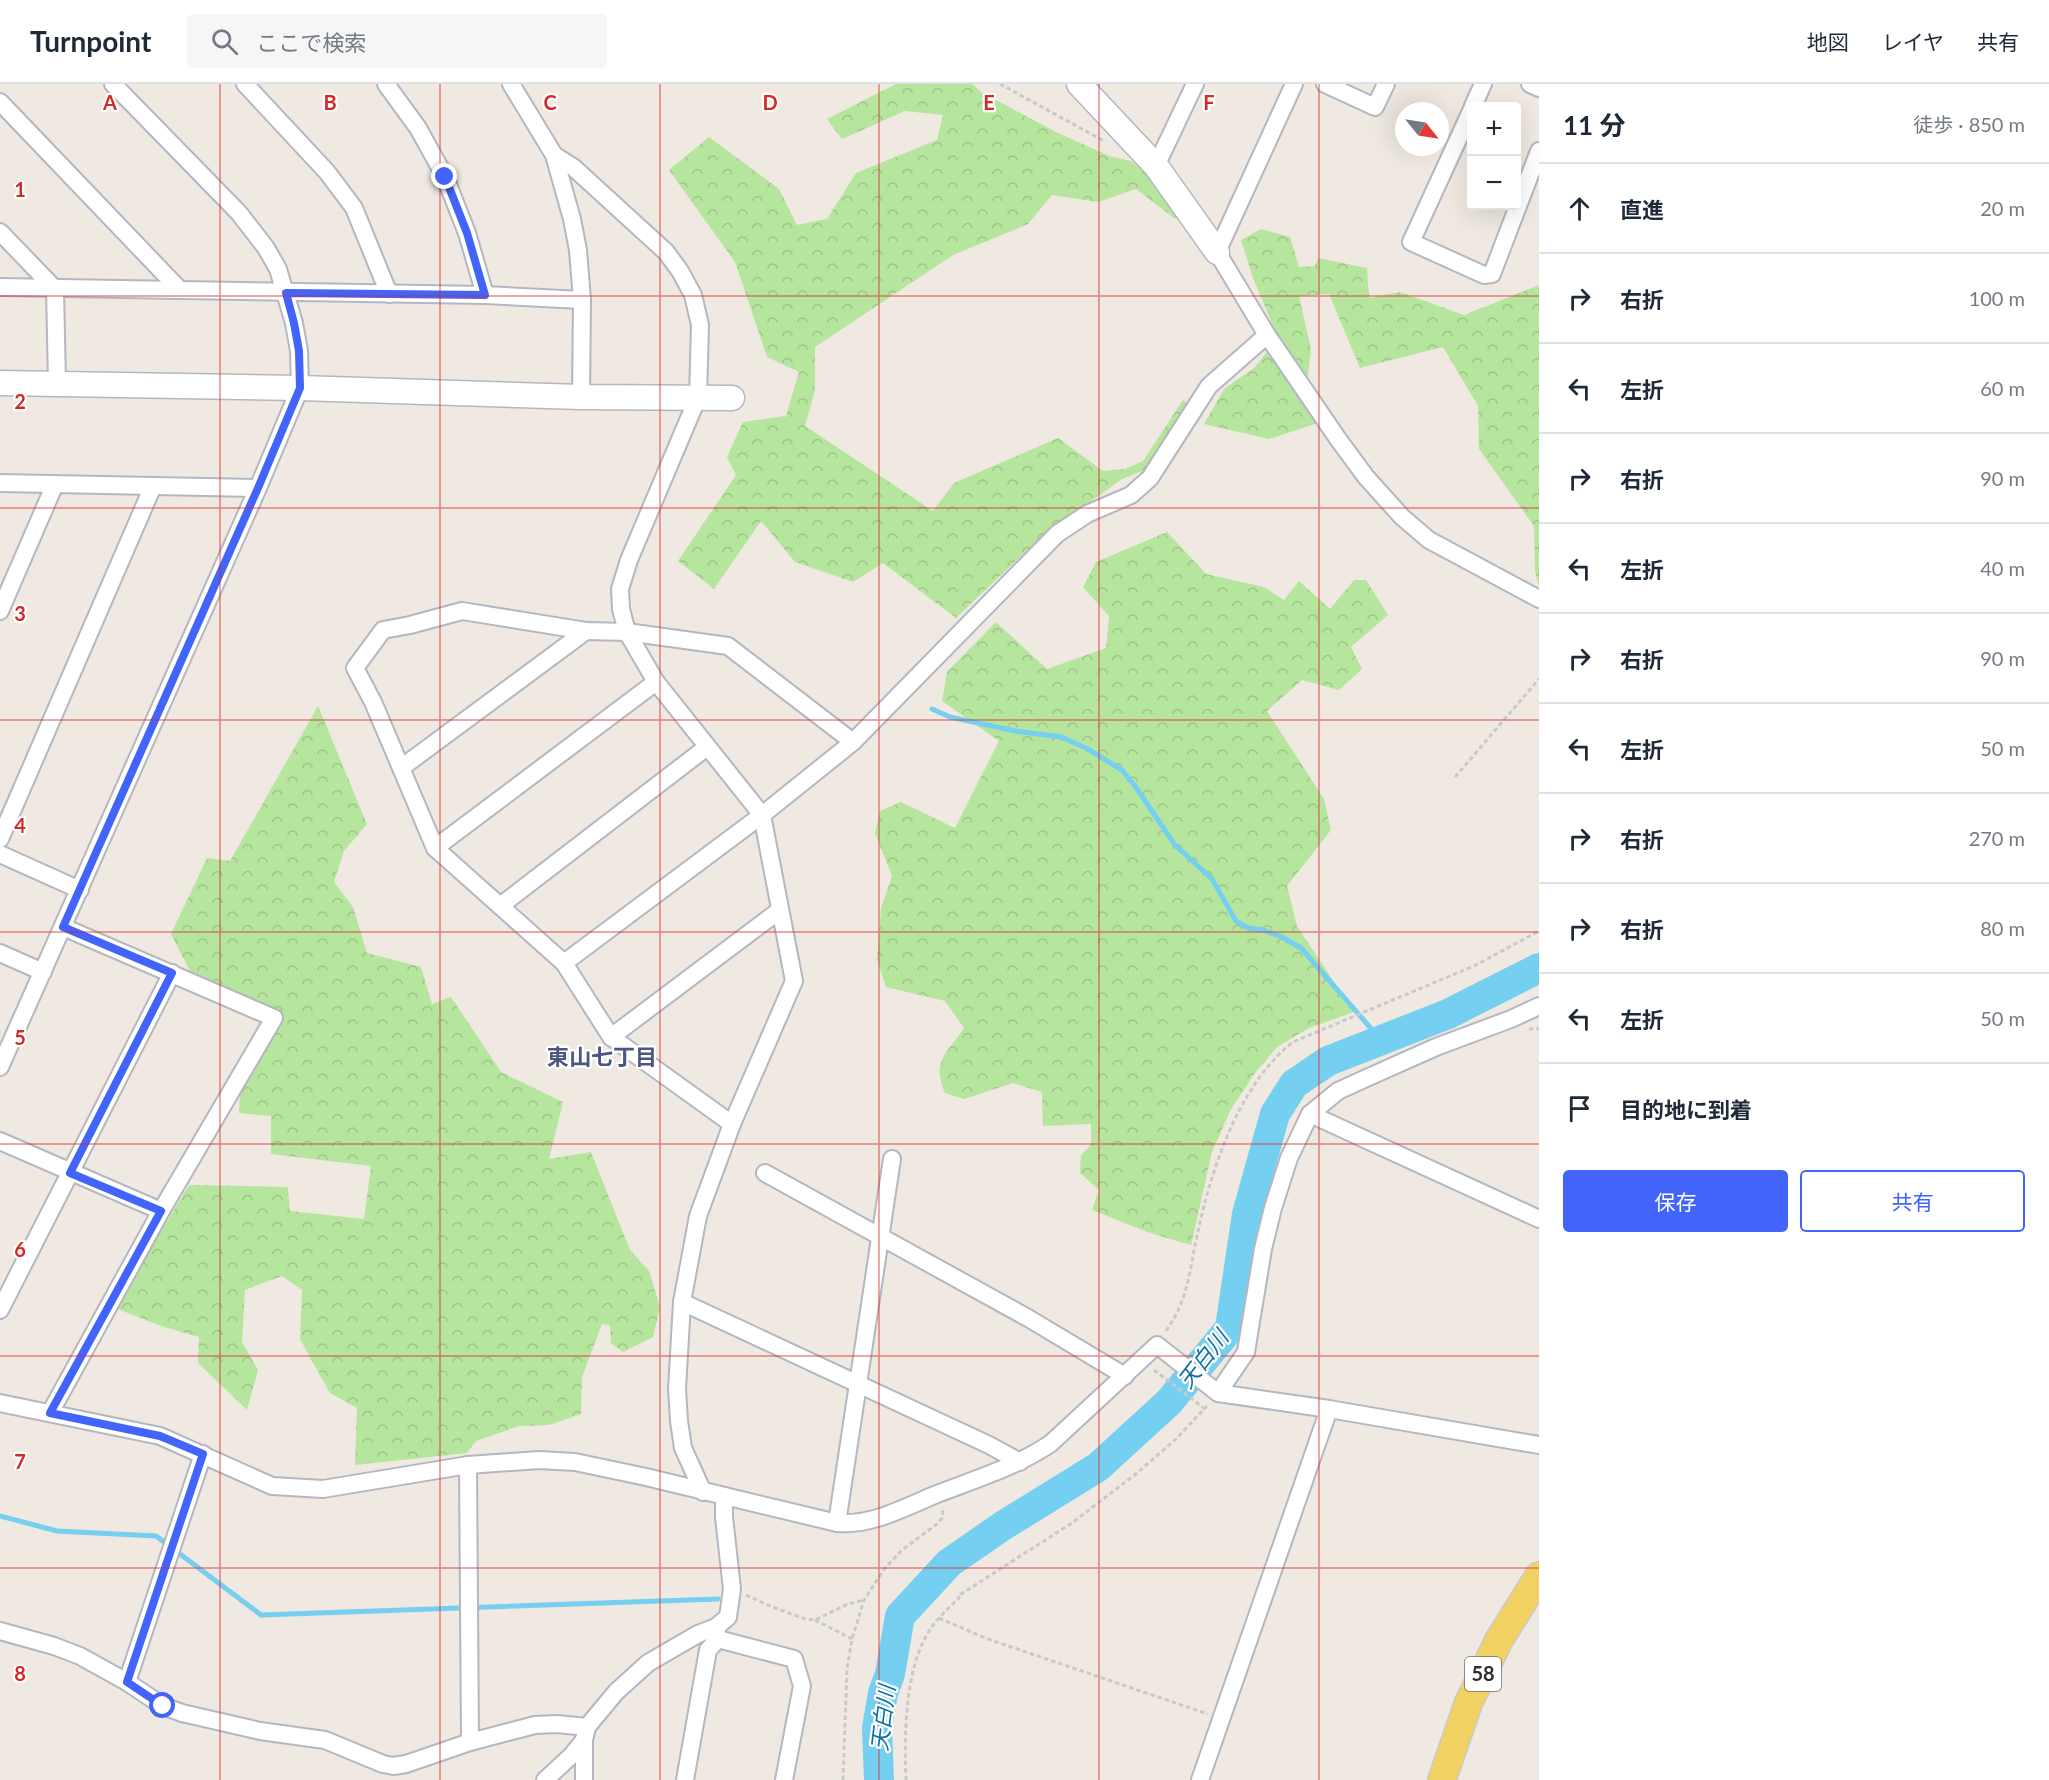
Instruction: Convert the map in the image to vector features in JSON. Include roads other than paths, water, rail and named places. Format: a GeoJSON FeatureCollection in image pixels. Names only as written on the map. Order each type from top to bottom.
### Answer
{"type":"FeatureCollection","features":[{"type":"Feature","properties":{"kind":"main road","name":"58"},"geometry":{"type":"LineString","coordinates":[[1442,1780],[1473,1694],[1499,1640],[1539,1576]]}},
{"type":"Feature","properties":{"kind":"street"},"geometry":{"type":"LineString","coordinates":[[386,84],[418,128],[445,177],[467,233],[485,295]]}},
{"type":"Feature","properties":{"kind":"street"},"geometry":{"type":"LineString","coordinates":[[511,84],[554,155],[576,240],[582,300],[581,397]]}},
{"type":"Feature","properties":{"kind":"street"},"geometry":{"type":"LineString","coordinates":[[1156,166],[1196,84]]}},
{"type":"Feature","properties":{"kind":"street"},"geometry":{"type":"LineString","coordinates":[[1217,252],[1294,84]]}},
{"type":"Feature","properties":{"kind":"street"},"geometry":{"type":"LineString","coordinates":[[1326,84],[1375,107],[1386,84]]}},
{"type":"Feature","properties":{"kind":"street"},"geometry":{"type":"LineString","coordinates":[[1475,102],[1483,84]]}},
{"type":"Feature","properties":{"kind":"street"},"geometry":{"type":"LineString","coordinates":[[1530,84],[1539,88]]}},
{"type":"Feature","properties":{"kind":"street"},"geometry":{"type":"LineString","coordinates":[[2,1057],[80,890],[300,388],[299,351],[294,323],[278,269],[256,234],[120,86]]}},
{"type":"Feature","properties":{"kind":"street"},"geometry":{"type":"LineString","coordinates":[[251,86],[327,172],[354,208],[389,294]]}},
{"type":"Feature","properties":{"kind":"street"},"geometry":{"type":"LineString","coordinates":[[1091,89],[1156,166],[1217,252],[1267,335],[1366,477],[1402,518],[1429,540],[1539,599]]}},
{"type":"Feature","properties":{"kind":"street"},"geometry":{"type":"LineString","coordinates":[[0,102],[178,289]]}},
{"type":"Feature","properties":{"kind":"street"},"geometry":{"type":"LineString","coordinates":[[1467,119],[1411,242],[1484,275],[1492,274],[1539,151]]}},
{"type":"Feature","properties":{"kind":"street"},"geometry":{"type":"LineString","coordinates":[[554,155],[573,167],[666,252],[693,295],[700,325],[698,397],[629,560],[620,589],[621,609],[627,632],[656,682],[762,815],[794,981],[732,1124],[698,1216],[682,1302],[677,1389],[679,1421],[683,1448],[703,1492]]}},
{"type":"Feature","properties":{"kind":"street"},"geometry":{"type":"LineString","coordinates":[[0,232],[55,289],[57,383]]}},
{"type":"Feature","properties":{"kind":"street"},"geometry":{"type":"LineString","coordinates":[[0,286],[55,289],[485,295],[582,300]]}},
{"type":"Feature","properties":{"kind":"street"},"geometry":{"type":"LineString","coordinates":[[564,963],[762,815],[853,742],[1057,534],[1087,514],[1131,495],[1150,478],[1209,386],[1267,335]]}},
{"type":"Feature","properties":{"kind":"street"},"geometry":{"type":"LineString","coordinates":[[0,383],[300,388],[581,397],[732,398]]}},
{"type":"Feature","properties":{"kind":"street"},"geometry":{"type":"LineString","coordinates":[[0,483],[258,488]]}},
{"type":"Feature","properties":{"kind":"street"},"geometry":{"type":"LineString","coordinates":[[0,611],[55,484]]}},
{"type":"Feature","properties":{"kind":"street"},"geometry":{"type":"LineString","coordinates":[[0,839],[153,486]]}},
{"type":"Feature","properties":{"kind":"street"},"geometry":{"type":"LineString","coordinates":[[732,1124],[612,1037],[564,963],[435,848],[373,702],[355,668],[383,630],[462,611],[586,631],[627,632],[728,646],[853,742]]}},
{"type":"Feature","properties":{"kind":"street"},"geometry":{"type":"LineString","coordinates":[[401,768],[586,631]]}},
{"type":"Feature","properties":{"kind":"street"},"geometry":{"type":"LineString","coordinates":[[435,848],[656,682]]}},
{"type":"Feature","properties":{"kind":"street"},"geometry":{"type":"LineString","coordinates":[[500,906],[707,747]]}},
{"type":"Feature","properties":{"kind":"street"},"geometry":{"type":"LineString","coordinates":[[0,854],[80,890]]}},
{"type":"Feature","properties":{"kind":"street"},"geometry":{"type":"LineString","coordinates":[[612,1037],[780,909]]}},
{"type":"Feature","properties":{"kind":"street"},"geometry":{"type":"LineString","coordinates":[[50,1413],[161,1211],[274,1018],[63,927]]}},
{"type":"Feature","properties":{"kind":"street"},"geometry":{"type":"LineString","coordinates":[[0,953],[42,972]]}},
{"type":"Feature","properties":{"kind":"street"},"geometry":{"type":"LineString","coordinates":[[0,1310],[172,973]]}},
{"type":"Feature","properties":{"kind":"street"},"geometry":{"type":"LineString","coordinates":[[1218,1393],[1246,1352],[1263,1249],[1278,1190],[1288,1158],[1310,1114],[1338,1091],[1539,1006]]}},
{"type":"Feature","properties":{"kind":"street"},"geometry":{"type":"LineString","coordinates":[[1310,1114],[1539,1219]]}},
{"type":"Feature","properties":{"kind":"street"},"geometry":{"type":"LineString","coordinates":[[0,1141],[161,1211]]}},
{"type":"Feature","properties":{"kind":"street"},"geometry":{"type":"LineString","coordinates":[[837,1523],[892,1159]]}},
{"type":"Feature","properties":{"kind":"street"},"geometry":{"type":"LineString","coordinates":[[765,1173],[1028,1318],[1125,1376]]}},
{"type":"Feature","properties":{"kind":"street"},"geometry":{"type":"LineString","coordinates":[[682,1302],[989,1445],[1020,1462]]}},
{"type":"Feature","properties":{"kind":"street"},"geometry":{"type":"LineString","coordinates":[[0,1403],[160,1436],[272,1486],[323,1489],[468,1466],[539,1460],[575,1462],[646,1476],[703,1492],[837,1523],[851,1524],[891,1514],[1020,1462],[1050,1444],[1156,1345],[1218,1393],[1329,1409],[1539,1445]]}},
{"type":"Feature","properties":{"kind":"street"},"geometry":{"type":"LineString","coordinates":[[1200,1780],[1329,1409]]}},
{"type":"Feature","properties":{"kind":"street"},"geometry":{"type":"LineString","coordinates":[[127,1682],[203,1454]]}},
{"type":"Feature","properties":{"kind":"street"},"geometry":{"type":"LineString","coordinates":[[468,1466],[470,1742]]}},
{"type":"Feature","properties":{"kind":"street"},"geometry":{"type":"LineString","coordinates":[[685,1780],[708,1650],[728,1617],[732,1588],[724,1517],[724,1496]]}},
{"type":"Feature","properties":{"kind":"street"},"geometry":{"type":"LineString","coordinates":[[0,1631],[80,1656],[127,1682],[163,1706],[182,1713],[260,1731],[325,1740],[393,1766],[535,1725],[557,1724],[586,1733]]}},
{"type":"Feature","properties":{"kind":"street"},"geometry":{"type":"LineString","coordinates":[[545,1780],[572,1755],[616,1692],[648,1664],[698,1634],[717,1633],[794,1659],[802,1686],[784,1780]]}},
{"type":"Feature","properties":{"kind":"street"},"geometry":{"type":"LineString","coordinates":[[585,1780],[586,1733]]}},
{"type":"Feature","properties":{"kind":"waterway"},"geometry":{"type":"LineString","coordinates":[[932,709],[950,717],[1015,731],[1061,737],[1086,748],[1122,770],[1175,845],[1212,879],[1236,921],[1248,928],[1263,930],[1282,937],[1301,948],[1381,1040]]}},
{"type":"Feature","properties":{"kind":"waterway","name":"天白川"},"geometry":{"type":"LineString","coordinates":[[879,1780],[877,1728],[883,1693],[890,1674],[900,1616],[949,1563],[1004,1525],[1098,1467],[1169,1402],[1230,1328],[1247,1214],[1275,1114],[1294,1084],[1328,1061],[1448,1014],[1539,968]]}},
{"type":"Feature","properties":{"kind":"waterway"},"geometry":{"type":"LineString","coordinates":[[0,1516],[57,1531],[156,1536],[261,1615],[718,1599]]}},
{"type":"Feature","properties":{"kind":"district","name":"東山七丁目"},"geometry":{"type":"Point","coordinates":[602,1057]}}]}
